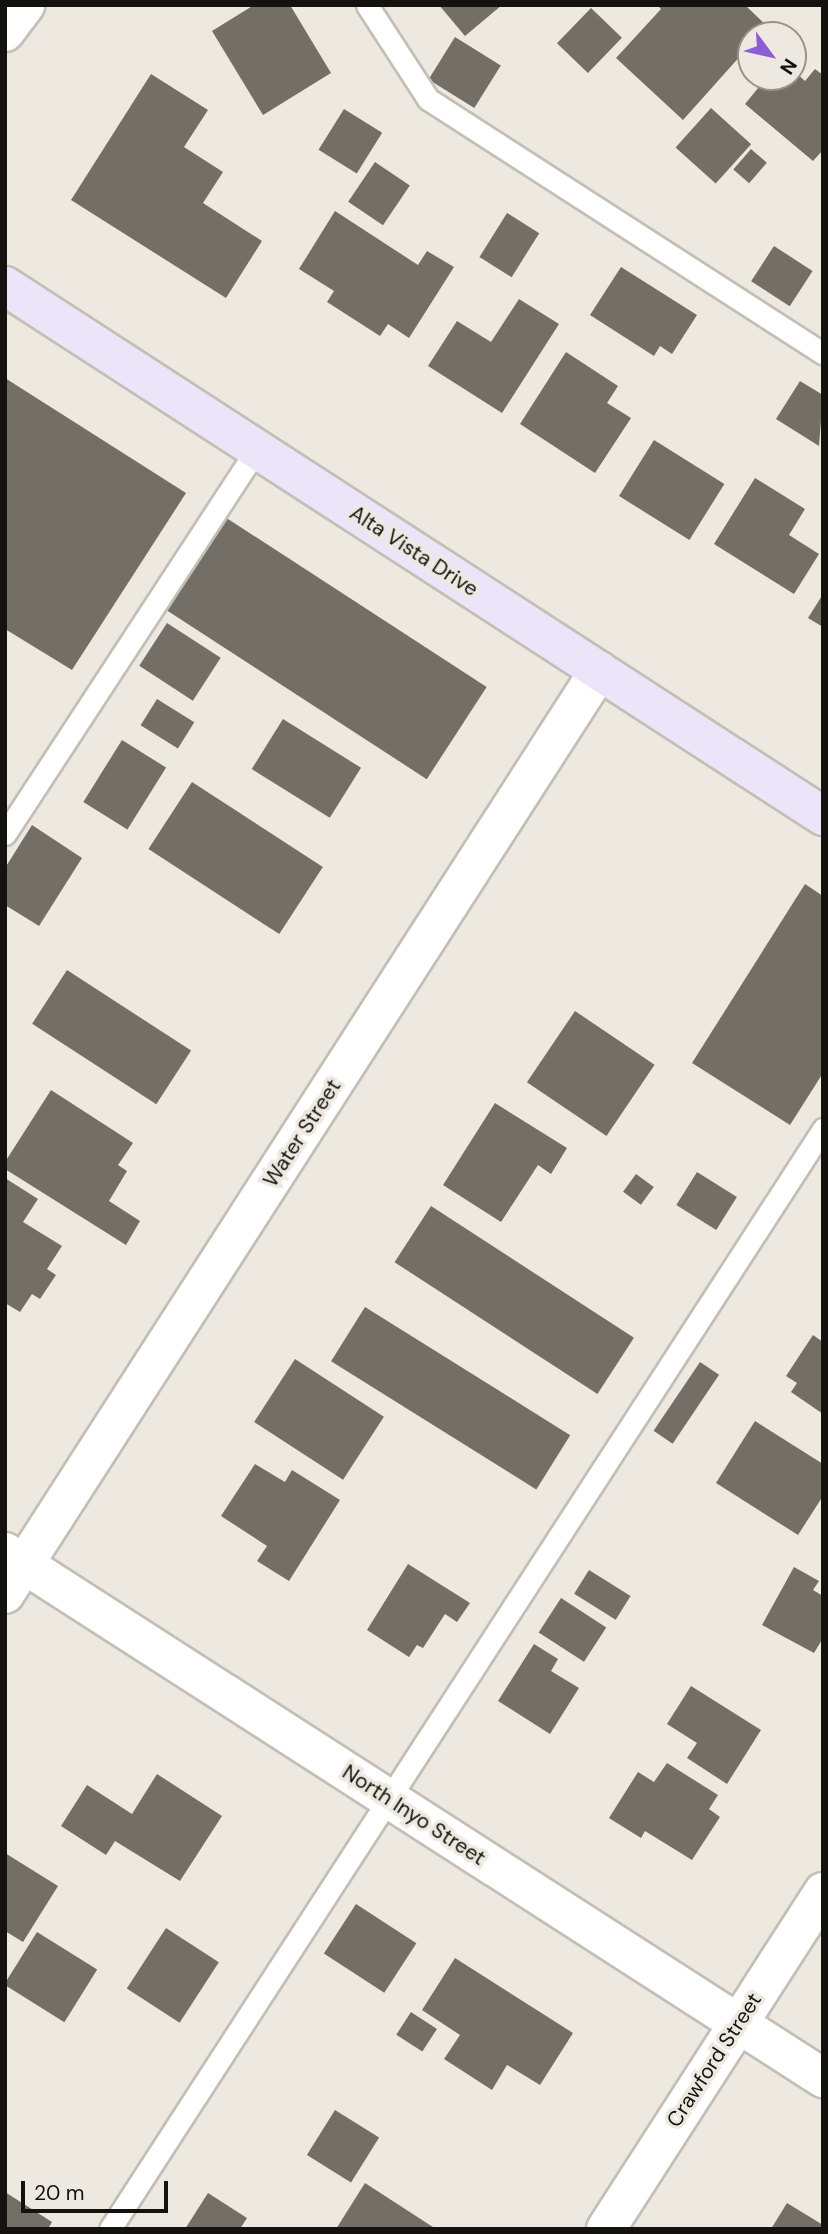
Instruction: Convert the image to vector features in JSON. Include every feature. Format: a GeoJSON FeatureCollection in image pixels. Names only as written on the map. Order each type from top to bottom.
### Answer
{"type":"FeatureCollection","features":[{"type":"Feature","properties":{"kind":"street"},"geometry":{"type":"LineString","coordinates":[[5,32],[25,5]]}},
{"type":"Feature","properties":{"kind":"street","name":"Alta Vista Drive"},"geometry":{"type":"LineString","coordinates":[[5,286],[823,816]]}},
{"type":"Feature","properties":{"kind":"street","name":"Water Street"},"geometry":{"type":"LineString","coordinates":[[12,1570],[599,671]]}},
{"type":"Feature","properties":{"kind":"street","name":"North Inyo Street"},"geometry":{"type":"LineString","coordinates":[[12,1570],[387,1798],[823,2078]]}},
{"type":"Feature","properties":{"kind":"street","name":"Crawford Street"},"geometry":{"type":"LineString","coordinates":[[606,2229],[823,1892]]}},
{"type":"Feature","properties":{"kind":"lane"},"geometry":{"type":"LineString","coordinates":[[367,5],[428,99],[823,354]]}},
{"type":"Feature","properties":{"kind":"lane"},"geometry":{"type":"LineString","coordinates":[[5,834],[257,449]]}},
{"type":"Feature","properties":{"kind":"lane"},"geometry":{"type":"LineString","coordinates":[[110,2229],[823,1129]]}},
{"type":"Feature","properties":{"kind":"building"},"geometry":{"type":"Polygon","coordinates":[[[254,5],[290,5],[331,73],[263,115],[212,31],[254,5]]]}},
{"type":"Feature","properties":{"kind":"building"},"geometry":{"type":"Polygon","coordinates":[[[439,5],[502,5],[465,36],[439,5]]]}},
{"type":"Feature","properties":{"kind":"building"},"geometry":{"type":"Polygon","coordinates":[[[657,5],[745,5],[762,21],[737,21],[737,60],[683,120],[616,58],[661,9],[657,5]]]}},
{"type":"Feature","properties":{"kind":"building"},"geometry":{"type":"Polygon","coordinates":[[[591,8],[622,38],[588,73],[557,43],[591,8]]]}},
{"type":"Feature","properties":{"kind":"building"},"geometry":{"type":"Polygon","coordinates":[[[455,37],[501,66],[474,108],[429,79],[455,37]]]}},
{"type":"Feature","properties":{"kind":"building"},"geometry":{"type":"Polygon","coordinates":[[[815,69],[823,75],[823,150],[813,161],[745,104],[756,91],[807,91],[807,79],[815,69]]]}},
{"type":"Feature","properties":{"kind":"building"},"geometry":{"type":"Polygon","coordinates":[[[151,74],[208,110],[184,147],[223,172],[203,203],[262,241],[226,298],[71,200],[151,74]]]}},
{"type":"Feature","properties":{"kind":"building"},"geometry":{"type":"Polygon","coordinates":[[[711,108],[751,144],[716,184],[676,147],[711,108]]]}},
{"type":"Feature","properties":{"kind":"building"},"geometry":{"type":"Polygon","coordinates":[[[344,109],[382,133],[357,174],[319,150],[344,109]]]}},
{"type":"Feature","properties":{"kind":"building"},"geometry":{"type":"Polygon","coordinates":[[[751,149],[767,163],[749,183],[733,169],[751,149]]]}},
{"type":"Feature","properties":{"kind":"building"},"geometry":{"type":"Polygon","coordinates":[[[375,162],[410,185],[383,225],[348,202],[375,162]]]}},
{"type":"Feature","properties":{"kind":"building"},"geometry":{"type":"Polygon","coordinates":[[[335,211],[418,265],[427,251],[454,267],[409,338],[388,324],[380,336],[327,302],[334,291],[299,269],[335,211]]]}},
{"type":"Feature","properties":{"kind":"building"},"geometry":{"type":"Polygon","coordinates":[[[507,213],[539,233],[512,277],[479,257],[507,213]]]}},
{"type":"Feature","properties":{"kind":"building"},"geometry":{"type":"Polygon","coordinates":[[[774,246],[813,271],[790,306],[751,281],[774,246]]]}},
{"type":"Feature","properties":{"kind":"building"},"geometry":{"type":"Polygon","coordinates":[[[621,267],[697,315],[672,354],[660,346],[654,356],[590,315],[621,267]]]}},
{"type":"Feature","properties":{"kind":"building"},"geometry":{"type":"Polygon","coordinates":[[[519,299],[559,324],[502,413],[428,366],[457,321],[491,342],[519,299]]]}},
{"type":"Feature","properties":{"kind":"building"},"geometry":{"type":"Polygon","coordinates":[[[566,352],[618,386],[607,403],[631,418],[595,473],[520,424],[566,352]]]}},
{"type":"Feature","properties":{"kind":"building"},"geometry":{"type":"Polygon","coordinates":[[[5,378],[186,493],[72,670],[5,629],[5,378]]]}},
{"type":"Feature","properties":{"kind":"building"},"geometry":{"type":"Polygon","coordinates":[[[800,381],[823,395],[819,446],[776,419],[800,381]]]}},
{"type":"Feature","properties":{"kind":"building"},"geometry":{"type":"Polygon","coordinates":[[[654,440],[724,484],[689,540],[619,496],[654,440]]]}},
{"type":"Feature","properties":{"kind":"building"},"geometry":{"type":"Polygon","coordinates":[[[755,478],[805,509],[789,535],[819,554],[794,594],[714,544],[755,478]]]}},
{"type":"Feature","properties":{"kind":"building"},"geometry":{"type":"Polygon","coordinates":[[[225,517],[487,687],[427,779],[165,609],[225,517]]]}},
{"type":"Feature","properties":{"kind":"building"},"geometry":{"type":"Polygon","coordinates":[[[823,594],[823,627],[808,618],[823,594]]]}},
{"type":"Feature","properties":{"kind":"building"},"geometry":{"type":"Polygon","coordinates":[[[167,623],[221,658],[193,701],[139,666],[167,623]]]}},
{"type":"Feature","properties":{"kind":"building"},"geometry":{"type":"Polygon","coordinates":[[[157,699],[194,722],[178,749],[141,725],[157,699]]]}},
{"type":"Feature","properties":{"kind":"building"},"geometry":{"type":"Polygon","coordinates":[[[283,719],[361,768],[330,818],[252,769],[283,719]]]}},
{"type":"Feature","properties":{"kind":"building"},"geometry":{"type":"Polygon","coordinates":[[[122,740],[166,768],[127,829],[83,802],[122,740]]]}},
{"type":"Feature","properties":{"kind":"building"},"geometry":{"type":"Polygon","coordinates":[[[192,782],[323,867],[279,934],[148,849],[192,782]]]}},
{"type":"Feature","properties":{"kind":"building"},"geometry":{"type":"Polygon","coordinates":[[[32,825],[82,858],[39,926],[5,905],[5,868],[32,825]]]}},
{"type":"Feature","properties":{"kind":"building"},"geometry":{"type":"Polygon","coordinates":[[[805,884],[823,896],[823,1073],[790,1125],[692,1063],[805,884]]]}},
{"type":"Feature","properties":{"kind":"building"},"geometry":{"type":"Polygon","coordinates":[[[67,970],[191,1051],[156,1104],[32,1024],[67,970]]]}},
{"type":"Feature","properties":{"kind":"building"},"geometry":{"type":"Polygon","coordinates":[[[575,1011],[655,1065],[606,1136],[527,1082],[575,1011]]]}},
{"type":"Feature","properties":{"kind":"building"},"geometry":{"type":"Polygon","coordinates":[[[51,1090],[133,1143],[118,1165],[127,1171],[109,1201],[140,1221],[126,1245],[5,1169],[5,1162],[51,1090]]]}},
{"type":"Feature","properties":{"kind":"building"},"geometry":{"type":"Polygon","coordinates":[[[495,1103],[567,1148],[551,1174],[538,1165],[501,1222],[443,1185],[495,1103]]]}},
{"type":"Feature","properties":{"kind":"building"},"geometry":{"type":"Polygon","coordinates":[[[697,1172],[737,1197],[716,1230],[676,1205],[697,1172]]]}},
{"type":"Feature","properties":{"kind":"building"},"geometry":{"type":"Polygon","coordinates":[[[636,1174],[654,1187],[641,1205],[623,1192],[636,1174]]]}},
{"type":"Feature","properties":{"kind":"building"},"geometry":{"type":"Polygon","coordinates":[[[5,1178],[38,1199],[23,1222],[62,1246],[47,1269],[56,1275],[40,1299],[32,1294],[20,1312],[5,1303],[5,1178]]]}},
{"type":"Feature","properties":{"kind":"building"},"geometry":{"type":"Polygon","coordinates":[[[431,1206],[634,1338],[597,1394],[395,1262],[431,1206]]]}},
{"type":"Feature","properties":{"kind":"building"},"geometry":{"type":"Polygon","coordinates":[[[365,1307],[570,1435],[536,1490],[331,1361],[365,1307]]]}},
{"type":"Feature","properties":{"kind":"building"},"geometry":{"type":"Polygon","coordinates":[[[813,1335],[823,1342],[823,1414],[791,1392],[797,1383],[786,1376],[813,1335]]]}},
{"type":"Feature","properties":{"kind":"building"},"geometry":{"type":"Polygon","coordinates":[[[295,1359],[384,1417],[343,1480],[254,1422],[295,1359]]]}},
{"type":"Feature","properties":{"kind":"building"},"geometry":{"type":"Polygon","coordinates":[[[700,1362],[719,1375],[673,1444],[654,1431],[700,1362]]]}},
{"type":"Feature","properties":{"kind":"building"},"geometry":{"type":"Polygon","coordinates":[[[755,1421],[823,1464],[823,1496],[798,1535],[716,1483],[755,1421]]]}},
{"type":"Feature","properties":{"kind":"building"},"geometry":{"type":"Polygon","coordinates":[[[255,1464],[285,1482],[292,1470],[340,1500],[289,1581],[257,1561],[267,1546],[221,1516],[255,1464]]]}},
{"type":"Feature","properties":{"kind":"building"},"geometry":{"type":"Polygon","coordinates":[[[408,1564],[470,1603],[457,1622],[445,1614],[423,1648],[417,1645],[409,1657],[367,1630],[408,1564]]]}},
{"type":"Feature","properties":{"kind":"building"},"geometry":{"type":"Polygon","coordinates":[[[794,1567],[819,1581],[813,1590],[823,1596],[823,1638],[814,1653],[762,1625],[794,1567]]]}},
{"type":"Feature","properties":{"kind":"building"},"geometry":{"type":"Polygon","coordinates":[[[589,1570],[631,1596],[616,1620],[574,1594],[589,1570]]]}},
{"type":"Feature","properties":{"kind":"building"},"geometry":{"type":"Polygon","coordinates":[[[561,1598],[606,1627],[584,1662],[539,1632],[561,1598]]]}},
{"type":"Feature","properties":{"kind":"building"},"geometry":{"type":"Polygon","coordinates":[[[534,1644],[558,1659],[551,1671],[579,1688],[550,1734],[498,1701],[534,1644]]]}},
{"type":"Feature","properties":{"kind":"building"},"geometry":{"type":"Polygon","coordinates":[[[691,1686],[761,1730],[727,1784],[687,1758],[697,1743],[667,1724],[691,1686]]]}},
{"type":"Feature","properties":{"kind":"building"},"geometry":{"type":"Polygon","coordinates":[[[667,1763],[718,1795],[709,1809],[720,1817],[692,1860],[645,1831],[641,1838],[609,1818],[638,1772],[654,1782],[667,1763]]]}},
{"type":"Feature","properties":{"kind":"building"},"geometry":{"type":"Polygon","coordinates":[[[157,1774],[222,1816],[180,1881],[115,1841],[106,1855],[61,1826],[87,1785],[132,1814],[157,1774]]]}},
{"type":"Feature","properties":{"kind":"building"},"geometry":{"type":"Polygon","coordinates":[[[5,1853],[58,1886],[23,1942],[5,1931],[5,1853]]]}},
{"type":"Feature","properties":{"kind":"building"},"geometry":{"type":"Polygon","coordinates":[[[356,1904],[416,1943],[384,1993],[324,1953],[356,1904]]]}},
{"type":"Feature","properties":{"kind":"building"},"geometry":{"type":"Polygon","coordinates":[[[166,1928],[219,1962],[180,2023],[127,1988],[166,1928]]]}},
{"type":"Feature","properties":{"kind":"building"},"geometry":{"type":"Polygon","coordinates":[[[37,1932],[97,1970],[64,2022],[5,1985],[37,1932]]]}},
{"type":"Feature","properties":{"kind":"building"},"geometry":{"type":"Polygon","coordinates":[[[455,1958],[573,2033],[540,2085],[507,2065],[492,2090],[444,2059],[460,2035],[422,2010],[455,1958]]]}},
{"type":"Feature","properties":{"kind":"building"},"geometry":{"type":"Polygon","coordinates":[[[411,2012],[437,2029],[422,2052],[396,2035],[411,2012]]]}},
{"type":"Feature","properties":{"kind":"building"},"geometry":{"type":"Polygon","coordinates":[[[335,2110],[379,2138],[351,2183],[307,2155],[335,2110]]]}},
{"type":"Feature","properties":{"kind":"building"},"geometry":{"type":"Polygon","coordinates":[[[365,2183],[436,2229],[336,2229],[365,2183]]]}},
{"type":"Feature","properties":{"kind":"building"},"geometry":{"type":"Polygon","coordinates":[[[5,2192],[52,2222],[48,2229],[5,2229],[5,2192]]]}},
{"type":"Feature","properties":{"kind":"building"},"geometry":{"type":"Polygon","coordinates":[[[208,2193],[247,2218],[240,2229],[185,2229],[208,2193]]]}},
{"type":"Feature","properties":{"kind":"building"},"geometry":{"type":"Polygon","coordinates":[[[787,2203],[823,2225],[823,2229],[771,2229],[787,2203]]]}}]}
